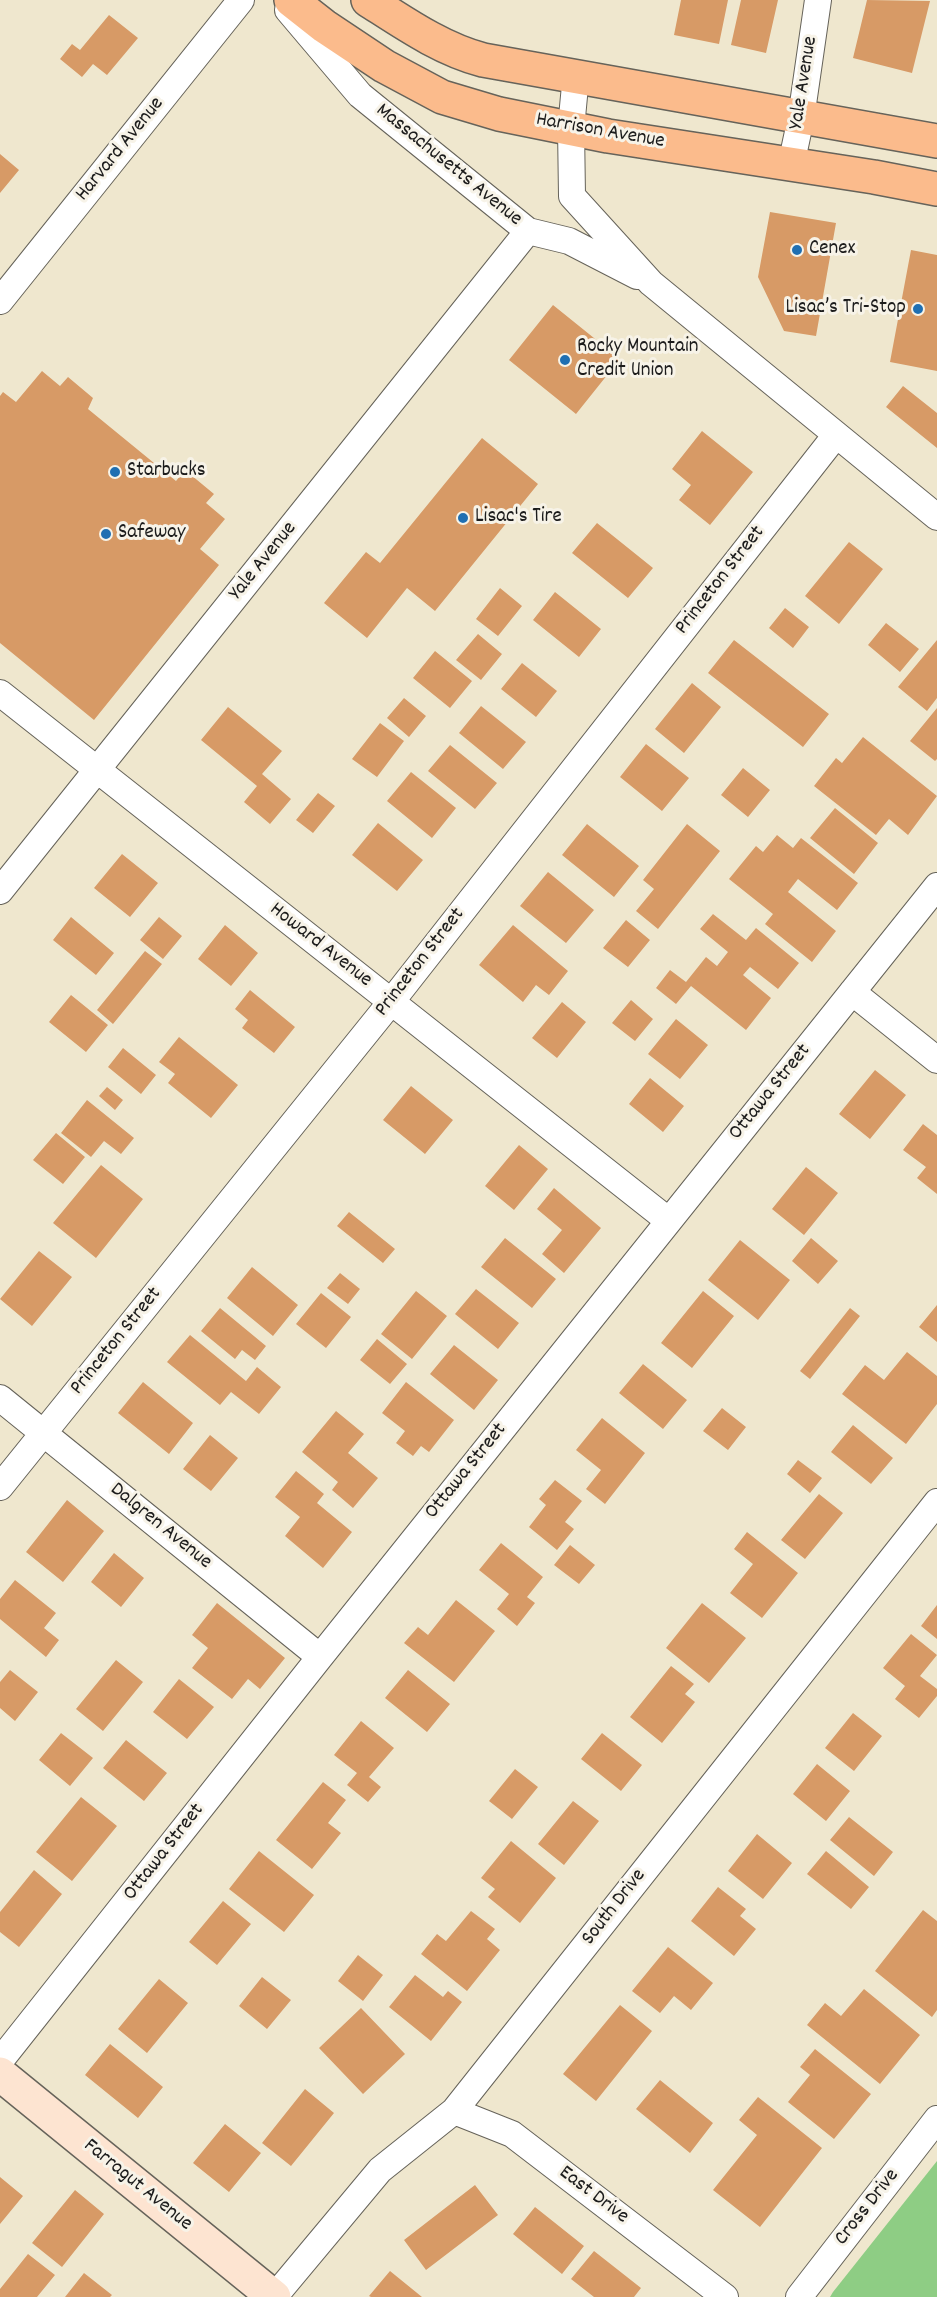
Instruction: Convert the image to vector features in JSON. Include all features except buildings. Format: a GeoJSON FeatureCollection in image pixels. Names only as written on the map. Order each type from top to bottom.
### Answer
{"type":"FeatureCollection","features":[{"type":"Feature","properties":{"kind":"main road","name":"Harrison Avenue"},"geometry":{"type":"LineString","coordinates":[[291,0],[324,27],[384,66],[442,97],[499,114],[608,136],[937,189]]}},
{"type":"Feature","properties":{"kind":"main road"},"geometry":{"type":"LineString","coordinates":[[368,0],[412,28],[465,55],[937,141]]}},
{"type":"Feature","properties":{"kind":"street","name":"Harvard Avenue"},"geometry":{"type":"LineString","coordinates":[[0,301],[242,0]]}},
{"type":"Feature","properties":{"kind":"street","name":"Massachusetts Avenue"},"geometry":{"type":"LineString","coordinates":[[280,0],[360,95],[528,231],[568,241],[651,283]]}},
{"type":"Feature","properties":{"kind":"street","name":"Yale Avenue"},"geometry":{"type":"LineString","coordinates":[[791,165],[801,118],[818,0]]}},
{"type":"Feature","properties":{"kind":"street","name":"Massachusetts Avenue"},"geometry":{"type":"LineString","coordinates":[[576,75],[572,128],[572,196],[651,283],[937,517]]}},
{"type":"Feature","properties":{"kind":"street","name":"Yale Avenue"},"geometry":{"type":"LineString","coordinates":[[0,891],[528,231]]}},
{"type":"Feature","properties":{"kind":"street","name":"Princeton Street"},"geometry":{"type":"LineString","coordinates":[[0,1487],[391,1002],[836,435]]}},
{"type":"Feature","properties":{"kind":"street","name":"Howard Avenue"},"geometry":{"type":"LineString","coordinates":[[0,693],[669,1221]]}},
{"type":"Feature","properties":{"kind":"street","name":"Ottawa Street"},"geometry":{"type":"LineString","coordinates":[[0,2061],[937,886]]}},
{"type":"Feature","properties":{"kind":"street"},"geometry":{"type":"LineString","coordinates":[[852,992],[937,1060]]}},
{"type":"Feature","properties":{"kind":"street","name":"Dalgren Avenue"},"geometry":{"type":"LineString","coordinates":[[0,1398],[320,1657]]}},
{"type":"Feature","properties":{"kind":"street","name":"South Drive"},"geometry":{"type":"LineString","coordinates":[[274,2297],[380,2170],[454,2111],[937,1502]]}},
{"type":"Feature","properties":{"kind":"street","name":"Farragut Avenue"},"geometry":{"type":"LineString","coordinates":[[0,2074],[274,2297]]}},
{"type":"Feature","properties":{"kind":"street","name":"East Drive"},"geometry":{"type":"LineString","coordinates":[[454,2111],[512,2134],[724,2297]]}},
{"type":"Feature","properties":{"kind":"street","name":"Cross Drive"},"geometry":{"type":"LineString","coordinates":[[799,2297],[937,2119]]}},
{"type":"Feature","properties":{"kind":"green space"},"geometry":{"type":"Polygon","coordinates":[[[937,2161],[937,2297],[830,2297],[833,2292],[937,2161]]]}},
{"type":"Feature","properties":{"kind":"place","name":"Cenex"},"geometry":{"type":"Point","coordinates":[797,250]}},
{"type":"Feature","properties":{"kind":"place","name":"Lisac’s Tri-Stop"},"geometry":{"type":"Point","coordinates":[918,309]}},
{"type":"Feature","properties":{"kind":"place","name":"Rocky Mountain Credit Union"},"geometry":{"type":"Point","coordinates":[565,360]}},
{"type":"Feature","properties":{"kind":"place","name":"Starbucks"},"geometry":{"type":"Point","coordinates":[115,472]}},
{"type":"Feature","properties":{"kind":"place","name":"Lisac's Tire"},"geometry":{"type":"Point","coordinates":[463,518]}},
{"type":"Feature","properties":{"kind":"place","name":"Safeway"},"geometry":{"type":"Point","coordinates":[106,534]}}]}
